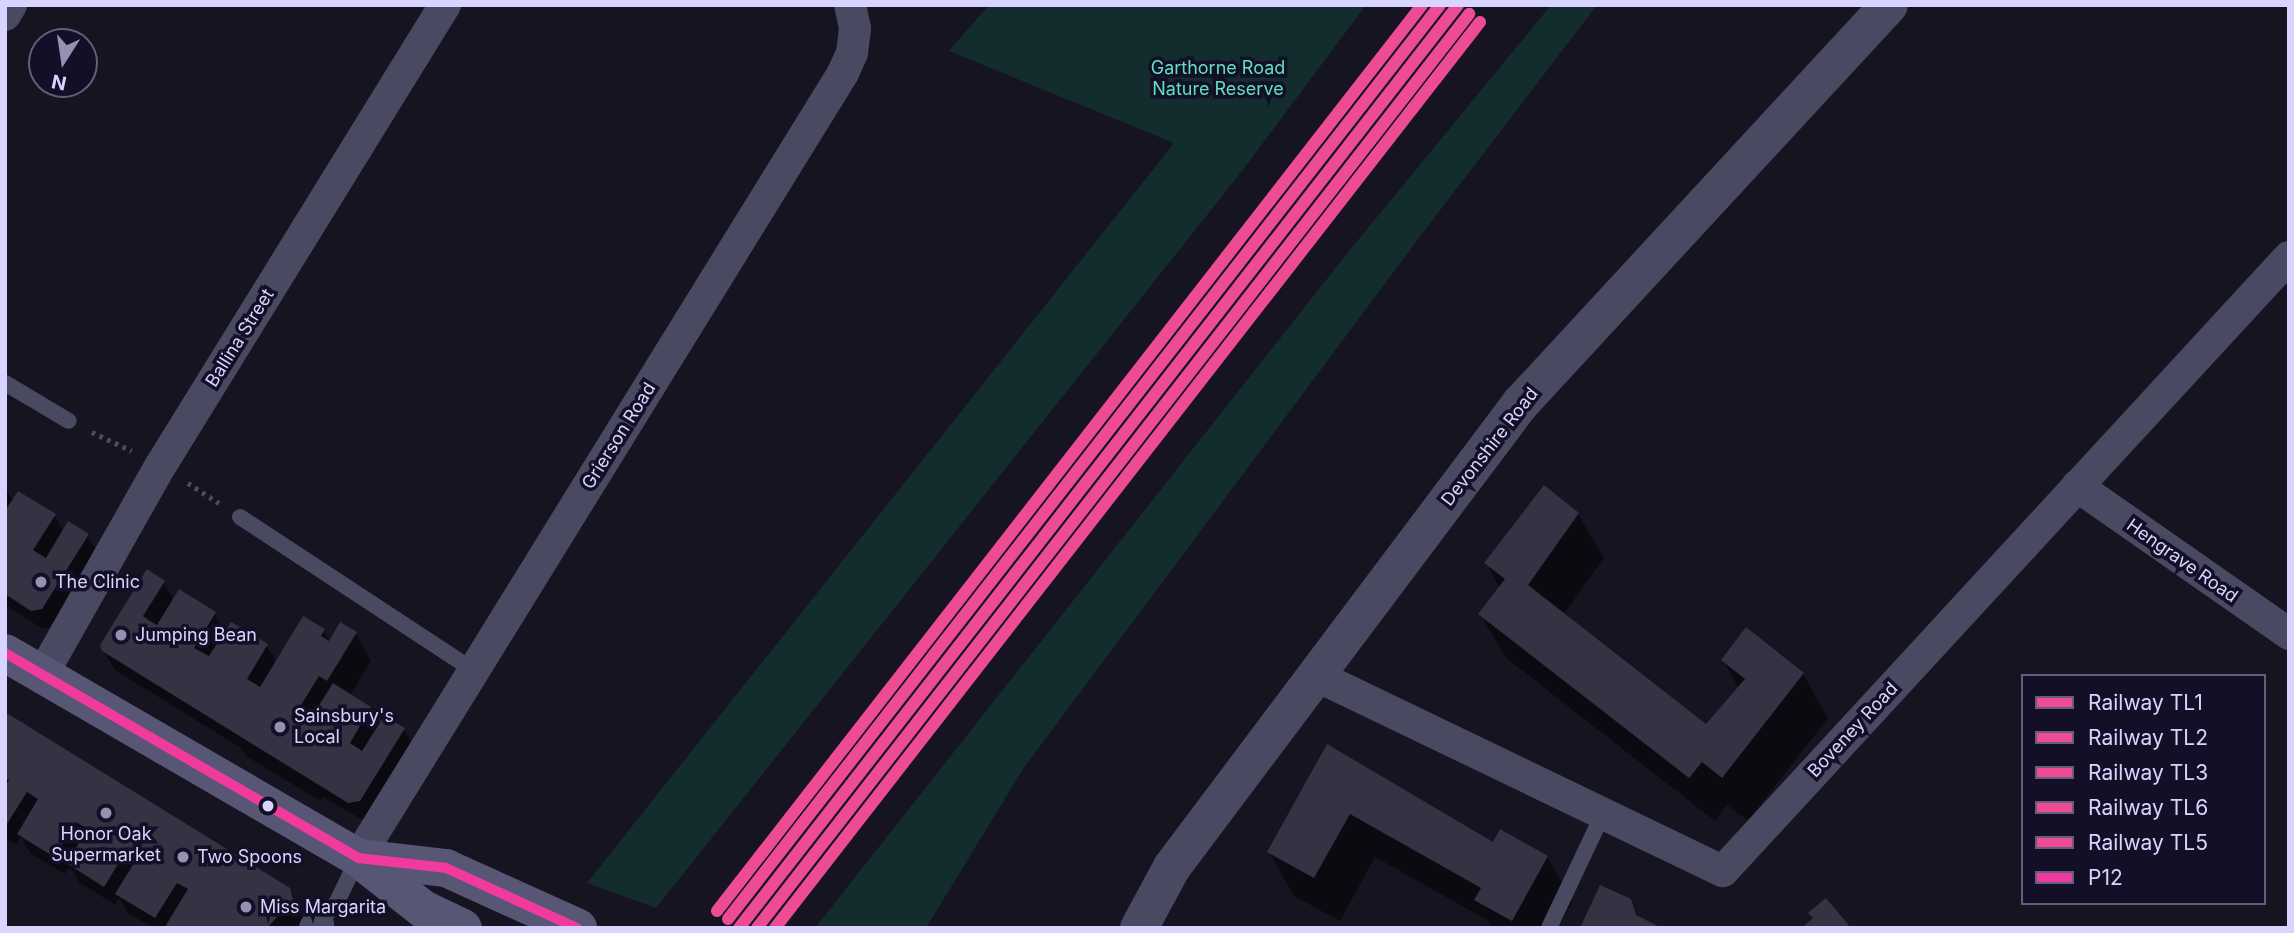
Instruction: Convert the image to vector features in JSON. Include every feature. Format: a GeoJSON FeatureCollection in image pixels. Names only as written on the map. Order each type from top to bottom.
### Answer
{"type":"FeatureCollection","features":[{"type":"Feature","properties":{"kind":"main road"},"geometry":{"type":"LineString","coordinates":[[5,653],[358,858],[424,909],[463,928]]}},
{"type":"Feature","properties":{"kind":"main road"},"geometry":{"type":"LineString","coordinates":[[358,858],[446,868],[578,928]]}},
{"type":"Feature","properties":{"kind":"street"},"geometry":{"type":"LineString","coordinates":[[5,15],[11,5]]}},
{"type":"Feature","properties":{"kind":"street","name":"Ballina Street"},"geometry":{"type":"LineString","coordinates":[[42,675],[161,465],[445,5]]}},
{"type":"Feature","properties":{"kind":"street","name":"Grierson Road"},"geometry":{"type":"LineString","coordinates":[[358,858],[844,73],[852,53],[855,28],[850,5]]}},
{"type":"Feature","properties":{"kind":"street","name":"Devonshire Road"},"geometry":{"type":"LineString","coordinates":[[1139,928],[1172,867],[1520,404],[1889,5]]}},
{"type":"Feature","properties":{"kind":"street","name":"Boveney Road"},"geometry":{"type":"LineString","coordinates":[[1317,677],[1723,871],[2289,257]]}},
{"type":"Feature","properties":{"kind":"street","name":"Hengrave Road"},"geometry":{"type":"LineString","coordinates":[[2077,486],[2289,634]]}},
{"type":"Feature","properties":{"kind":"lane"},"geometry":{"type":"LineString","coordinates":[[5,383],[69,421]]}},
{"type":"Feature","properties":{"kind":"lane"},"geometry":{"type":"LineString","coordinates":[[240,517],[474,671]]}},
{"type":"Feature","properties":{"kind":"lane"},"geometry":{"type":"LineString","coordinates":[[1549,928],[1603,814]]}},
{"type":"Feature","properties":{"kind":"lane"},"geometry":{"type":"LineString","coordinates":[[316,926],[337,902],[358,858]]}},
{"type":"Feature","properties":{"kind":"path"},"geometry":{"type":"LineString","coordinates":[[69,421],[161,465],[240,517]]}},
{"type":"Feature","properties":{"kind":"green space","name":"Garthorne Road Nature Reserve"},"geometry":{"type":"Polygon","coordinates":[[[989,5],[1366,5],[1242,171],[656,908],[587,883],[1174,143],[949,51],[989,5]]]}},
{"type":"Feature","properties":{"kind":"green space"},"geometry":{"type":"Polygon","coordinates":[[[1551,5],[1597,5],[1428,226],[1023,769],[926,928],[815,928],[1345,256],[1551,5]]]}},
{"type":"Feature","properties":{"kind":"building"},"geometry":{"type":"Polygon","coordinates":[[[1544,485],[1579,513],[1528,585],[1706,724],[1745,679],[1721,660],[1746,627],[1804,673],[1722,778],[1702,762],[1689,778],[1478,614],[1505,579],[1484,563],[1544,485]]]}},
{"type":"Feature","properties":{"kind":"building"},"geometry":{"type":"Polygon","coordinates":[[[18,491],[56,514],[33,550],[41,555],[46,558],[68,521],[89,534],[42,609],[31,611],[5,594],[5,511],[18,491]]]}},
{"type":"Feature","properties":{"kind":"building"},"geometry":{"type":"Polygon","coordinates":[[[147,569],[165,581],[143,616],[150,621],[157,625],[179,589],[216,612],[194,648],[209,656],[231,622],[268,644],[247,679],[260,687],[303,616],[325,629],[321,636],[329,641],[340,622],[357,632],[327,681],[319,676],[298,710],[311,718],[333,683],[371,707],[350,743],[362,751],[384,716],[405,728],[360,801],[348,803],[102,651],[100,645],[147,569]]]}},
{"type":"Feature","properties":{"kind":"building"},"geometry":{"type":"Polygon","coordinates":[[[5,712],[290,888],[293,900],[267,928],[168,928],[166,925],[188,889],[177,883],[155,918],[115,894],[137,858],[126,851],[104,887],[66,863],[88,829],[76,822],[54,857],[17,834],[38,799],[27,792],[5,827],[5,786],[9,780],[5,778],[5,712]]]}},
{"type":"Feature","properties":{"kind":"building"},"geometry":{"type":"Polygon","coordinates":[[[1327,744],[1493,842],[1500,829],[1548,856],[1512,921],[1474,900],[1481,888],[1350,814],[1314,878],[1267,852],[1327,744]]]}},
{"type":"Feature","properties":{"kind":"building"},"geometry":{"type":"Polygon","coordinates":[[[1600,885],[1631,899],[1636,915],[1662,928],[1580,928],[1600,885]]]}},
{"type":"Feature","properties":{"kind":"building"},"geometry":{"type":"Polygon","coordinates":[[[1826,898],[1851,928],[1802,928],[1813,918],[1808,913],[1826,898]]]}},
{"type":"Feature","properties":{"kind":"rail line","name":"TL5"},"geometry":{"type":"LineString","coordinates":[[717,911],[1422,5]]}},
{"type":"Feature","properties":{"kind":"rail line","name":"TL3"},"geometry":{"type":"LineString","coordinates":[[728,919],[1440,5]]}},
{"type":"Feature","properties":{"kind":"rail line","name":"TL1"},"geometry":{"type":"LineString","coordinates":[[739,928],[1458,5]]}},
{"type":"Feature","properties":{"kind":"rail line","name":"TL2"},"geometry":{"type":"LineString","coordinates":[[757,928],[1469,14]]}},
{"type":"Feature","properties":{"kind":"rail line","name":"TL6"},"geometry":{"type":"LineString","coordinates":[[775,928],[1480,22]]}},
{"type":"Feature","properties":{"kind":"transit line","name":"P12"},"geometry":{"type":"LineString","coordinates":[[5,653],[358,858],[446,868],[577,928]]}},
{"type":"Feature","properties":{"kind":"place","name":"The Clinic"},"geometry":{"type":"Point","coordinates":[41,582]}},
{"type":"Feature","properties":{"kind":"place","name":"Jumping Bean"},"geometry":{"type":"Point","coordinates":[121,635]}},
{"type":"Feature","properties":{"kind":"place","name":"Sainsbury's Local"},"geometry":{"type":"Point","coordinates":[280,727]}},
{"type":"Feature","properties":{"kind":"place","name":"Honor Oak Supermarket"},"geometry":{"type":"Point","coordinates":[106,813]}},
{"type":"Feature","properties":{"kind":"place","name":"Two Spoons"},"geometry":{"type":"Point","coordinates":[183,857]}},
{"type":"Feature","properties":{"kind":"place","name":"Miss Margarita"},"geometry":{"type":"Point","coordinates":[246,907]}}]}
